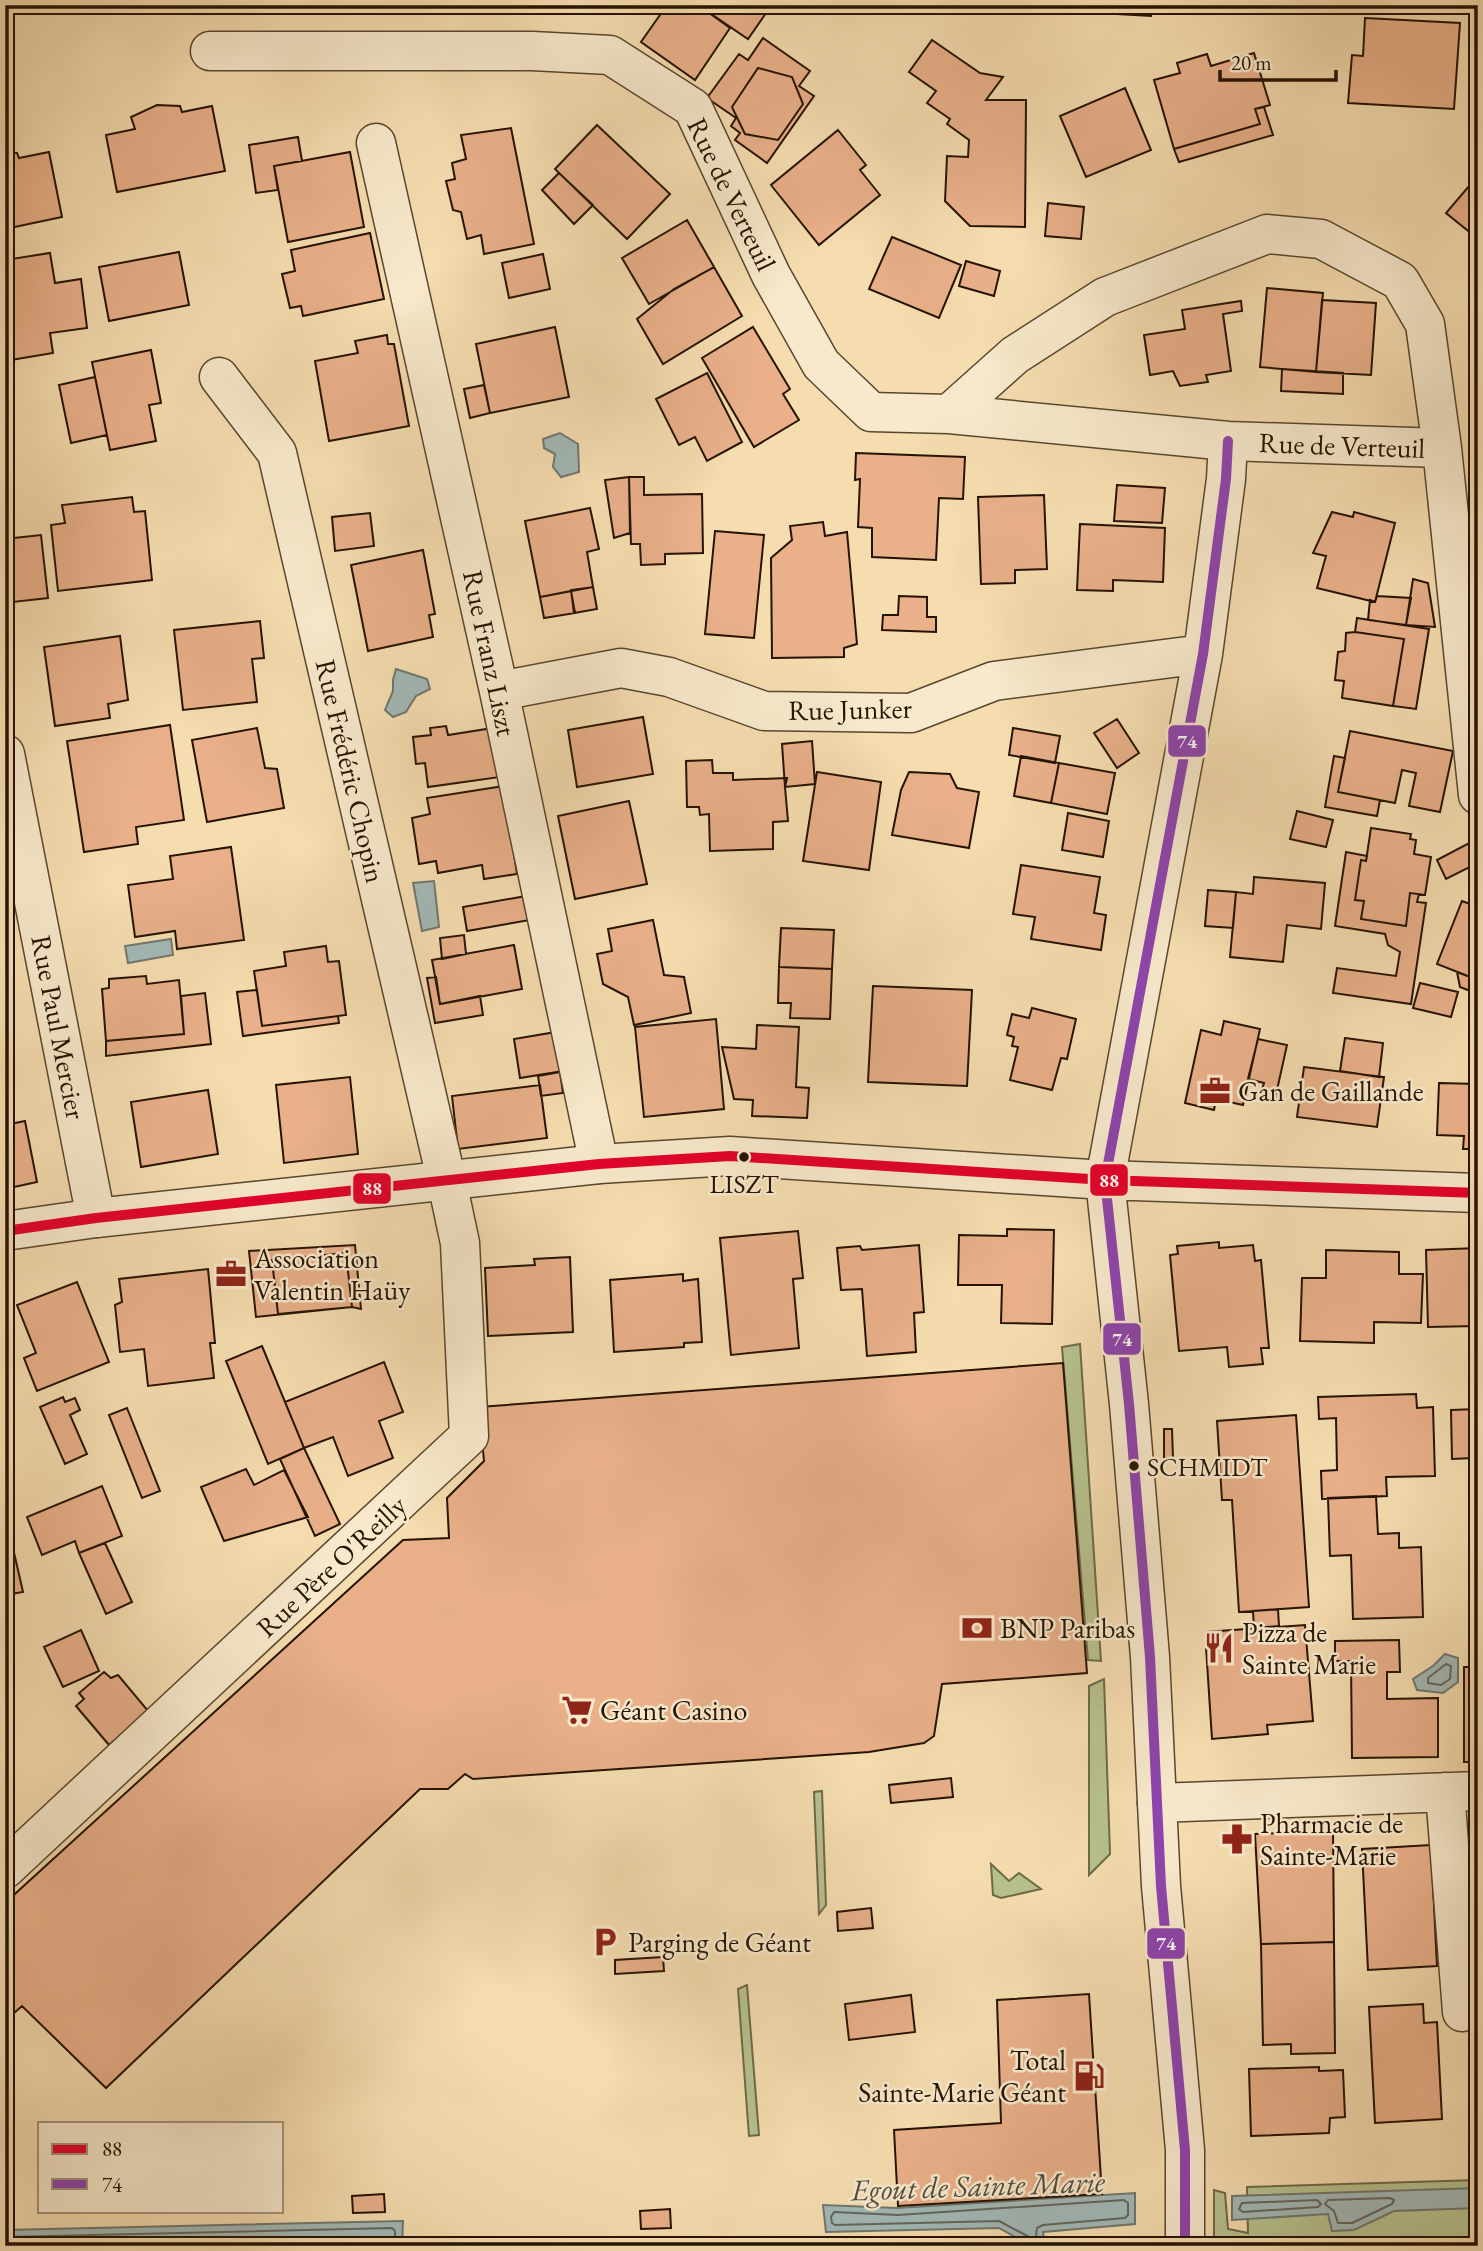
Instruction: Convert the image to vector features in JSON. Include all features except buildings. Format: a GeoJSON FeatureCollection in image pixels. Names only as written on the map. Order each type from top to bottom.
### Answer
{"type":"FeatureCollection","features":[{"type":"Feature","properties":{"kind":"street","name":"Rue de Verteuil"},"geometry":{"type":"LineString","coordinates":[[210,51],[532,51],[610,55],[693,108],[771,275],[821,364],[871,412],[949,414],[1228,440],[1443,448]]}},
{"type":"Feature","properties":{"kind":"street","name":"Rue Franz Liszt"},"geometry":{"type":"LineString","coordinates":[[376,143],[499,691],[599,1164]]}},
{"type":"Feature","properties":{"kind":"street","name":"Rue de Verteuil"},"geometry":{"type":"LineString","coordinates":[[949,414],[1015,355],[1105,297],[1267,234],[1321,239],[1400,281],[1425,324],[1443,448],[1478,795]]}},
{"type":"Feature","properties":{"kind":"street","name":"Rue Frédéric Chopin"},"geometry":{"type":"LineString","coordinates":[[219,377],[277,453],[447,1182]]}},
{"type":"Feature","properties":{"kind":"street"},"geometry":{"type":"LineString","coordinates":[[1185,2246],[1185,2150],[1161,1886],[1150,1657],[1132,1444],[1105,1181],[1203,654],[1226,479],[1228,440]]}},
{"type":"Feature","properties":{"kind":"street","name":"Rue Junker"},"geometry":{"type":"LineString","coordinates":[[499,691],[621,668],[669,677],[764,711],[911,713],[994,681],[1203,654]]}},
{"type":"Feature","properties":{"kind":"street","name":"Rue Paul Mercier"},"geometry":{"type":"LineString","coordinates":[[5,754],[96,1218]]}},
{"type":"Feature","properties":{"kind":"street"},"geometry":{"type":"LineString","coordinates":[[5,1231],[96,1218],[599,1164],[730,1156],[1105,1181],[1478,1193]]}},
{"type":"Feature","properties":{"kind":"street","name":"Rue Père O'Reilly"},"geometry":{"type":"LineString","coordinates":[[5,1869],[469,1436],[460,1242],[447,1182]]}},
{"type":"Feature","properties":{"kind":"street"},"geometry":{"type":"LineString","coordinates":[[1157,1803],[1461,1791],[1462,2012]]}},
{"type":"Feature","properties":{"kind":"green space"},"geometry":{"type":"Polygon","coordinates":[[[1080,1344],[1101,1661],[1088,1660],[1062,1347],[1080,1344]]]}},
{"type":"Feature","properties":{"kind":"green space"},"geometry":{"type":"Polygon","coordinates":[[[1104,1679],[1110,1854],[1089,1875],[1089,1686],[1104,1679]]]}},
{"type":"Feature","properties":{"kind":"green space"},"geometry":{"type":"Polygon","coordinates":[[[822,1791],[826,1905],[819,1914],[814,1792],[822,1791]]]}},
{"type":"Feature","properties":{"kind":"green space"},"geometry":{"type":"Polygon","coordinates":[[[991,1864],[1009,1881],[1019,1873],[1041,1889],[1001,1898],[993,1895],[991,1864]]]}},
{"type":"Feature","properties":{"kind":"green space"},"geometry":{"type":"Polygon","coordinates":[[[747,1985],[759,2135],[749,2136],[738,1989],[747,1985]]]}},
{"type":"Feature","properties":{"kind":"green space"},"geometry":{"type":"Polygon","coordinates":[[[1478,2180],[1478,2246],[1214,2246],[1214,2190],[1225,2193],[1228,2229],[1248,2233],[1247,2187],[1478,2180]]]}},
{"type":"Feature","properties":{"kind":"water"},"geometry":{"type":"Polygon","coordinates":[[[560,433],[578,444],[579,472],[561,477],[553,467],[555,454],[544,448],[543,439],[560,433]]]}},
{"type":"Feature","properties":{"kind":"water"},"geometry":{"type":"Polygon","coordinates":[[[396,669],[427,679],[430,689],[416,696],[406,712],[393,717],[385,710],[393,691],[396,669]]]}},
{"type":"Feature","properties":{"kind":"water"},"geometry":{"type":"Polygon","coordinates":[[[434,881],[439,927],[422,931],[413,883],[434,881]]]}},
{"type":"Feature","properties":{"kind":"water"},"geometry":{"type":"Polygon","coordinates":[[[171,939],[173,955],[128,963],[125,946],[171,939]]]}},
{"type":"Feature","properties":{"kind":"water"},"geometry":{"type":"Polygon","coordinates":[[[1445,1654],[1458,1658],[1458,1682],[1443,1693],[1417,1690],[1413,1679],[1445,1654]]]}},
{"type":"Feature","properties":{"kind":"water"},"geometry":{"type":"Polygon","coordinates":[[[1478,2188],[1478,2208],[1394,2211],[1354,2230],[1332,2231],[1328,2214],[1232,2220],[1232,2196],[1478,2188]]]}},
{"type":"Feature","properties":{"kind":"water"},"geometry":{"type":"Polygon","coordinates":[[[1135,2193],[1135,2224],[1043,2232],[1045,2246],[1026,2243],[999,2228],[826,2232],[823,2205],[897,2208],[1135,2193]]]}},
{"type":"Feature","properties":{"kind":"water"},"geometry":{"type":"Polygon","coordinates":[[[403,2221],[402,2246],[5,2246],[5,2230],[403,2221]]]}},
{"type":"Feature","properties":{"kind":"transit line","name":"74"},"geometry":{"type":"LineString","coordinates":[[1185,2246],[1185,2150],[1161,1886],[1150,1657],[1129,1404],[1105,1180],[1203,654],[1226,479],[1228,441]]}},
{"type":"Feature","properties":{"kind":"transit line","name":"88"},"geometry":{"type":"LineString","coordinates":[[5,1231],[96,1218],[599,1164],[730,1156],[1105,1180],[1478,1193]]}},
{"type":"Feature","properties":{"kind":"place","name":"Gan de Gaillande"},"geometry":{"type":"Point","coordinates":[1215,1091]}},
{"type":"Feature","properties":{"kind":"place","name":"LISZT"},"geometry":{"type":"Point","coordinates":[744,1157]}},
{"type":"Feature","properties":{"kind":"place","name":"Association Valentin Haüy"},"geometry":{"type":"Point","coordinates":[231,1274]}},
{"type":"Feature","properties":{"kind":"place","name":"SCHMIDT"},"geometry":{"type":"Point","coordinates":[1134,1466]}},
{"type":"Feature","properties":{"kind":"place","name":"BNP Paribas"},"geometry":{"type":"Point","coordinates":[977,1628]}},
{"type":"Feature","properties":{"kind":"place","name":"Pizza de Sainte Marie"},"geometry":{"type":"Point","coordinates":[1219,1648]}},
{"type":"Feature","properties":{"kind":"place","name":"Géant Casino"},"geometry":{"type":"Point","coordinates":[577,1710]}},
{"type":"Feature","properties":{"kind":"place","name":"Pharmacie de Sainte-Marie"},"geometry":{"type":"Point","coordinates":[1237,1839]}},
{"type":"Feature","properties":{"kind":"place","name":"Parging de Géant"},"geometry":{"type":"Point","coordinates":[605,1942]}},
{"type":"Feature","properties":{"kind":"place","name":"Total Sainte-Marie Géant"},"geometry":{"type":"Point","coordinates":[1089,2076]}},
{"type":"Feature","properties":{"kind":"water label","name":"Egout de Sainte Marie"},"geometry":{"type":"Point","coordinates":[978,2186]}}]}
